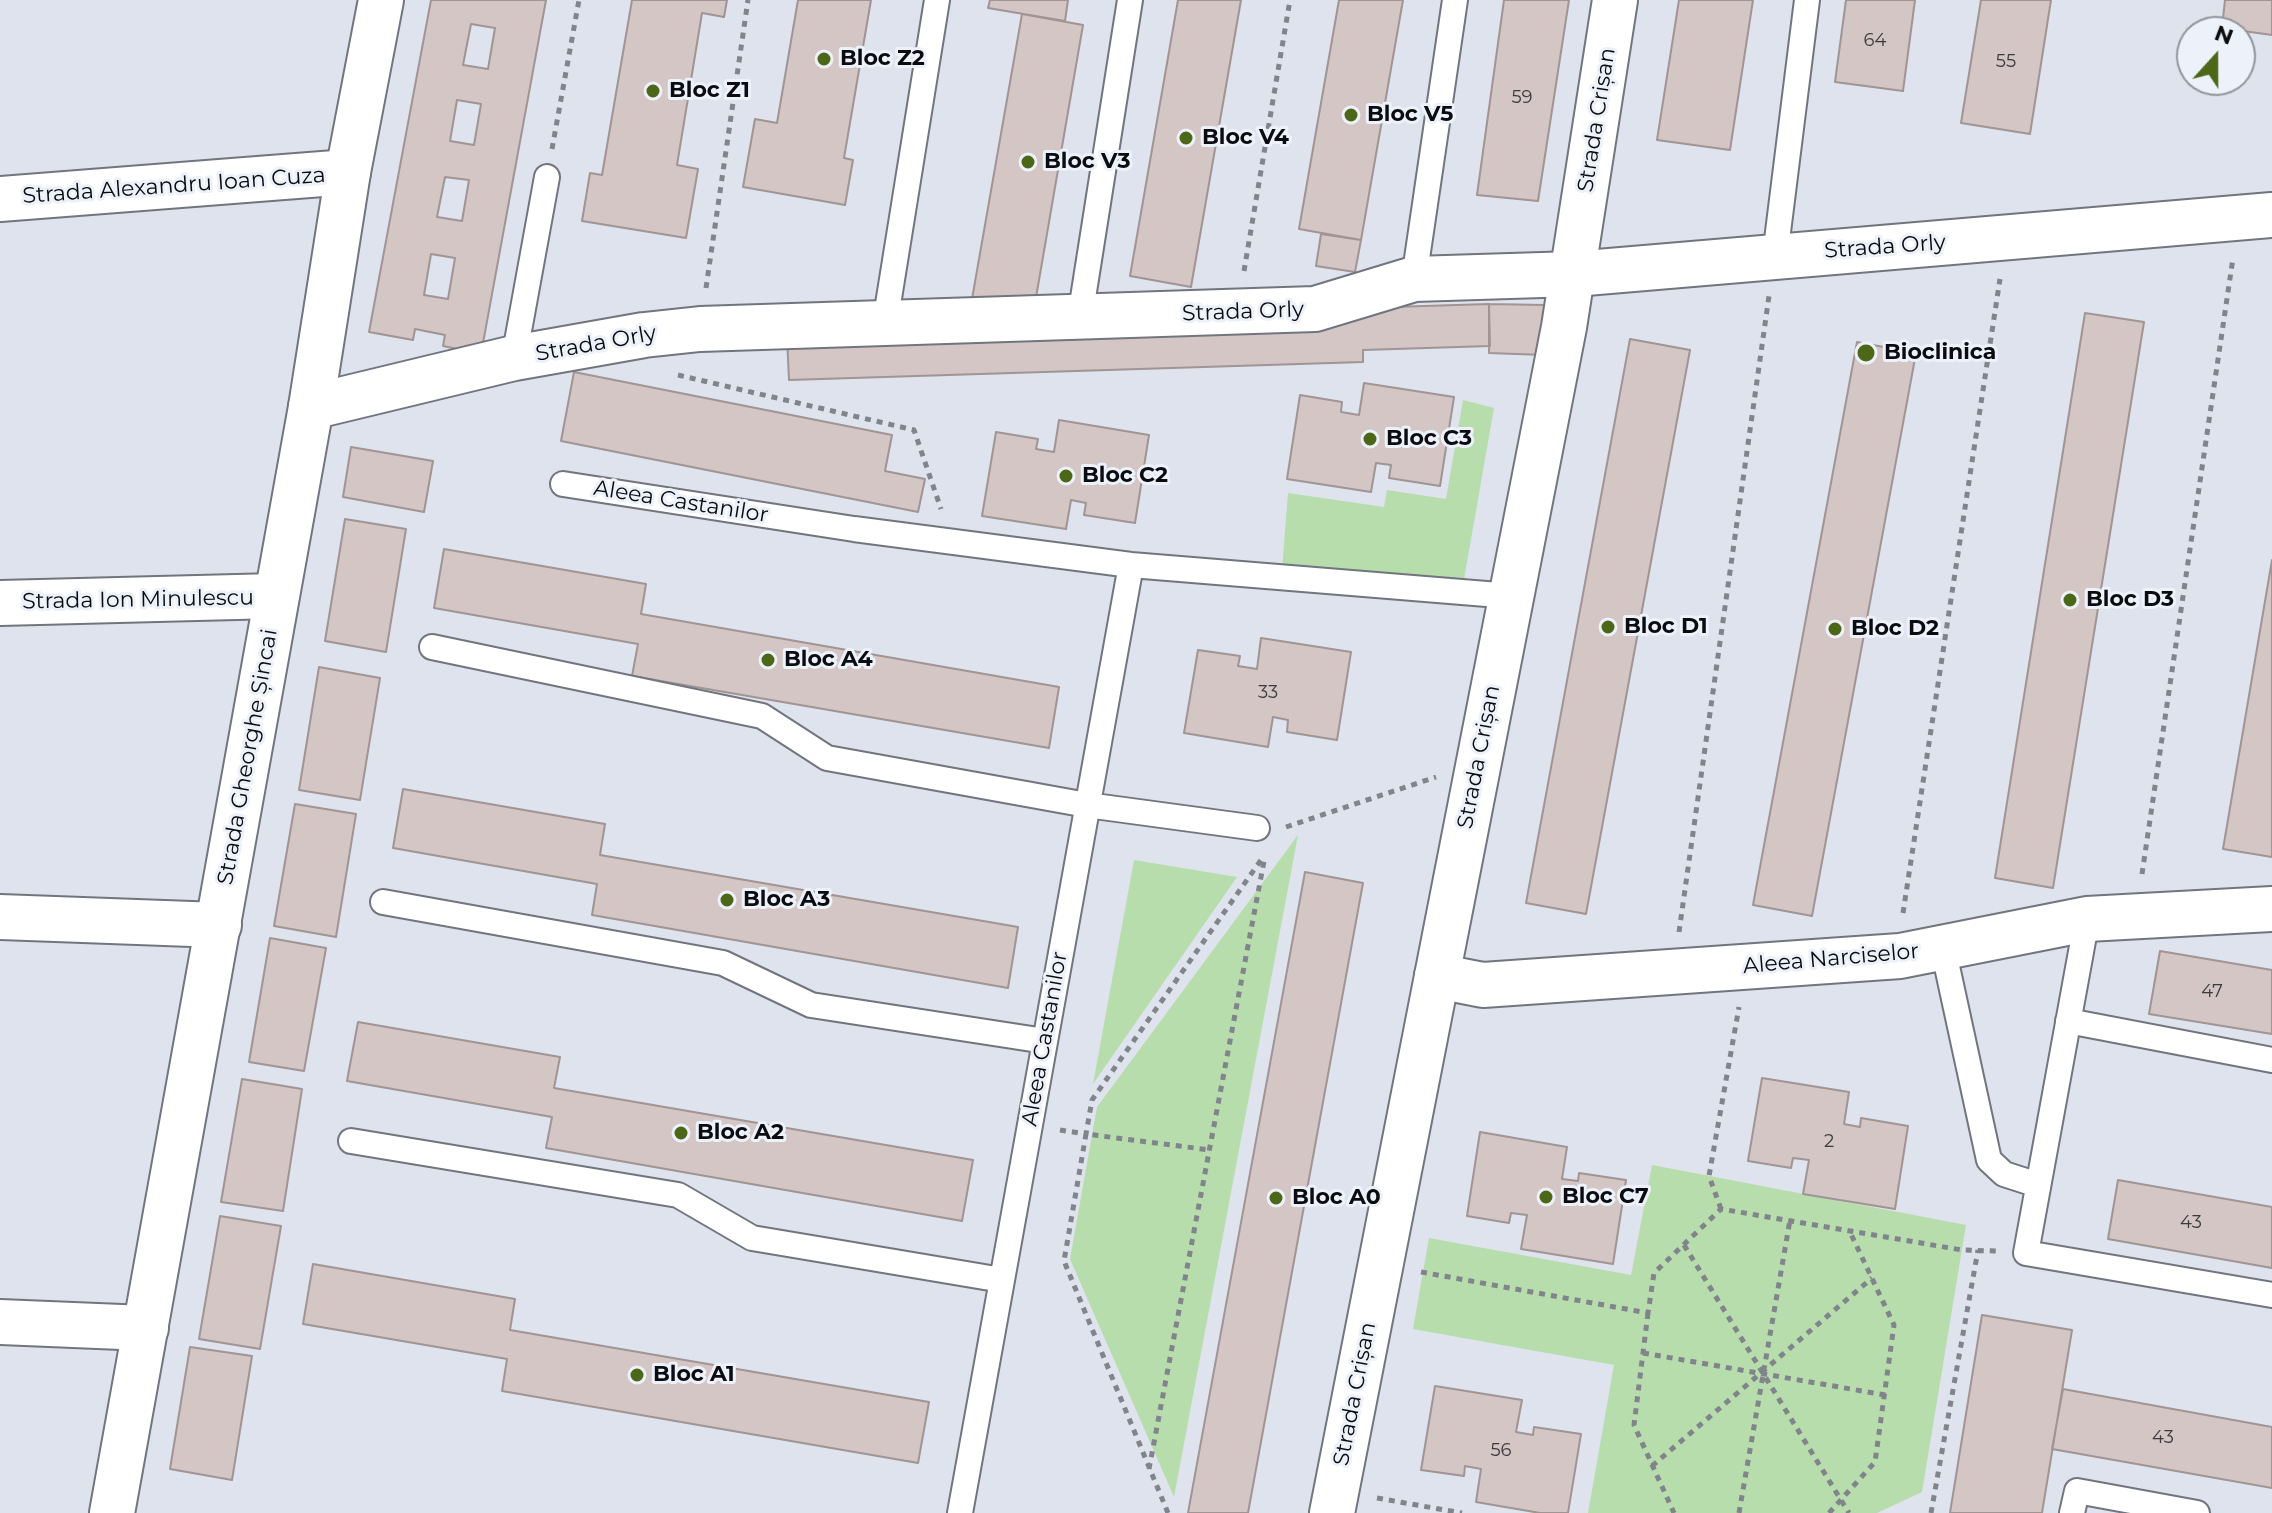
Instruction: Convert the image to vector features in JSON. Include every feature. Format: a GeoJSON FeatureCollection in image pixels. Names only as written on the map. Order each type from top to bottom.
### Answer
{"type":"FeatureCollection","features":[{"type":"Feature","properties":{"kind":"street","name":"Strada Gheorghe Șincai"},"geometry":{"type":"LineString","coordinates":[[112,1513],[219,925],[311,407],[348,172],[381,0]]}},
{"type":"Feature","properties":{"kind":"street","name":"Strada Crișan"},"geometry":{"type":"LineString","coordinates":[[1334,1502],[1574,274],[1615,0]]}},
{"type":"Feature","properties":{"kind":"street","name":"Strada Alexandru Ioan Cuza"},"geometry":{"type":"LineString","coordinates":[[0,199],[348,172]]}},
{"type":"Feature","properties":{"kind":"street","name":"Strada Orly"},"geometry":{"type":"LineString","coordinates":[[311,407],[514,358],[644,335],[700,329],[1315,309],[1414,279],[1574,274],[2256,217]]}},
{"type":"Feature","properties":{"kind":"street","name":"Strada Ion Minulescu"},"geometry":{"type":"LineString","coordinates":[[0,603],[276,596]]}},
{"type":"Feature","properties":{"kind":"street","name":"Aleea Narciselor"},"geometry":{"type":"LineString","coordinates":[[1437,976],[1483,985],[1900,956],[2087,919],[2272,909]]}},
{"type":"Feature","properties":{"kind":"street"},"geometry":{"type":"LineString","coordinates":[[0,917],[219,925]]}},
{"type":"Feature","properties":{"kind":"street"},"geometry":{"type":"LineString","coordinates":[[0,1322],[146,1328]]}},
{"type":"Feature","properties":{"kind":"lane"},"geometry":{"type":"LineString","coordinates":[[885,323],[937,0]]}},
{"type":"Feature","properties":{"kind":"lane"},"geometry":{"type":"LineString","coordinates":[[1080,317],[1130,0]]}},
{"type":"Feature","properties":{"kind":"lane"},"geometry":{"type":"LineString","coordinates":[[1414,279],[1455,0]]}},
{"type":"Feature","properties":{"kind":"lane"},"geometry":{"type":"LineString","coordinates":[[1775,256],[1807,0]]}},
{"type":"Feature","properties":{"kind":"lane"},"geometry":{"type":"LineString","coordinates":[[514,358],[547,177]]}},
{"type":"Feature","properties":{"kind":"lane","name":"Aleea Castanilor"},"geometry":{"type":"LineString","coordinates":[[563,484],[854,529],[1131,565],[1511,596]]}},
{"type":"Feature","properties":{"kind":"lane","name":"Aleea Castanilor"},"geometry":{"type":"LineString","coordinates":[[960,1513],[1131,565]]}},
{"type":"Feature","properties":{"kind":"lane"},"geometry":{"type":"LineString","coordinates":[[432,647],[762,716],[827,758],[1269,836]]}},
{"type":"Feature","properties":{"kind":"lane"},"geometry":{"type":"LineString","coordinates":[[383,902],[723,963],[811,1005],[1045,1041]]}},
{"type":"Feature","properties":{"kind":"lane"},"geometry":{"type":"LineString","coordinates":[[2087,919],[2026,1253],[2272,1295]]}},
{"type":"Feature","properties":{"kind":"lane"},"geometry":{"type":"LineString","coordinates":[[1943,948],[1989,1160],[2004,1174],[2038,1185]]}},
{"type":"Feature","properties":{"kind":"lane"},"geometry":{"type":"LineString","coordinates":[[2068,1021],[2272,1060]]}},
{"type":"Feature","properties":{"kind":"lane"},"geometry":{"type":"LineString","coordinates":[[351,1141],[678,1195],[752,1238],[1002,1280]]}},
{"type":"Feature","properties":{"kind":"lane"},"geometry":{"type":"LineString","coordinates":[[2072,1513],[2077,1491],[2197,1513]]}},
{"type":"Feature","properties":{"kind":"path"},"geometry":{"type":"LineString","coordinates":[[547,177],[579,0]]}},
{"type":"Feature","properties":{"kind":"path"},"geometry":{"type":"LineString","coordinates":[[700,329],[748,0]]}},
{"type":"Feature","properties":{"kind":"path"},"geometry":{"type":"LineString","coordinates":[[1237,312],[1290,0]]}},
{"type":"Feature","properties":{"kind":"path"},"geometry":{"type":"LineString","coordinates":[[2136,915],[2256,217]]}},
{"type":"Feature","properties":{"kind":"path"},"geometry":{"type":"LineString","coordinates":[[1900,956],[1903,907],[2006,238]]}},
{"type":"Feature","properties":{"kind":"path"},"geometry":{"type":"LineString","coordinates":[[1680,971],[1679,924],[1775,256]]}},
{"type":"Feature","properties":{"kind":"path"},"geometry":{"type":"LineString","coordinates":[[644,335],[668,373],[914,430],[951,541]]}},
{"type":"Feature","properties":{"kind":"path"},"geometry":{"type":"LineString","coordinates":[[1149,1469],[1269,836],[1284,827],[1478,763]]}},
{"type":"Feature","properties":{"kind":"path"},"geometry":{"type":"LineString","coordinates":[[1168,1513],[1064,1261],[1092,1100],[1265,854]]}},
{"type":"Feature","properties":{"kind":"path"},"geometry":{"type":"LineString","coordinates":[[1721,1209],[1709,1176],[1738,1020],[1744,967]]}},
{"type":"Feature","properties":{"kind":"path"},"geometry":{"type":"LineString","coordinates":[[1030,1125],[1210,1150]]}},
{"type":"Feature","properties":{"kind":"path"},"geometry":{"type":"LineString","coordinates":[[1721,1209],[1962,1250],[1978,1250],[1931,1513]]}},
{"type":"Feature","properties":{"kind":"path"},"geometry":{"type":"LineString","coordinates":[[1674,1513],[1634,1425],[1654,1273],[1721,1209]]}},
{"type":"Feature","properties":{"kind":"path"},"geometry":{"type":"LineString","coordinates":[[1739,1513],[1790,1220]]}},
{"type":"Feature","properties":{"kind":"path"},"geometry":{"type":"LineString","coordinates":[[1829,1513],[1875,1462],[1888,1396],[1894,1325],[1850,1231]]}},
{"type":"Feature","properties":{"kind":"path"},"geometry":{"type":"LineString","coordinates":[[1684,1245],[1849,1513]]}},
{"type":"Feature","properties":{"kind":"path"},"geometry":{"type":"LineString","coordinates":[[1380,1266],[1648,1313]]}},
{"type":"Feature","properties":{"kind":"path"},"geometry":{"type":"LineString","coordinates":[[1652,1466],[1872,1278]]}},
{"type":"Feature","properties":{"kind":"path"},"geometry":{"type":"LineString","coordinates":[[1643,1353],[1888,1396]]}},
{"type":"Feature","properties":{"kind":"path"},"geometry":{"type":"LineString","coordinates":[[1334,1502],[1462,1513]]}},
{"type":"Feature","properties":{"kind":"green space"},"geometry":{"type":"Polygon","coordinates":[[[1463,400],[1494,408],[1463,585],[1282,570],[1288,493],[1384,507],[1387,490],[1446,499],[1463,400]]]}},
{"type":"Feature","properties":{"kind":"green space"},"geometry":{"type":"Polygon","coordinates":[[[1298,835],[1174,1497],[1070,1259],[1097,1107],[1298,835]]]}},
{"type":"Feature","properties":{"kind":"green space"},"geometry":{"type":"Polygon","coordinates":[[[1134,860],[1237,877],[1093,1084],[1134,860]]]}},
{"type":"Feature","properties":{"kind":"green space"},"geometry":{"type":"Polygon","coordinates":[[[1652,1165],[1966,1225],[1922,1492],[1877,1513],[1588,1513],[1614,1365],[1413,1329],[1429,1238],[1631,1275],[1652,1165]]]}},
{"type":"Feature","properties":{"kind":"building"},"geometry":{"type":"Polygon","coordinates":[[[431,0],[546,0],[481,354],[443,346],[445,335],[415,329],[413,340],[369,332],[431,0]],[[471,24],[463,65],[488,69],[495,28],[471,24]],[[457,100],[450,141],[474,145],[481,104],[457,100]],[[445,177],[437,217],[462,221],[469,180],[445,177]],[[431,254],[424,295],[448,299],[455,258],[431,254]]]}},
{"type":"Feature","properties":{"kind":"building","name":"Bloc Z1"},"geometry":{"type":"Polygon","coordinates":[[[632,0],[727,0],[724,17],[702,13],[677,165],[698,169],[686,238],[582,221],[590,173],[602,175],[632,0]]]}},
{"type":"Feature","properties":{"kind":"building","name":"Bloc Z2"},"geometry":{"type":"Polygon","coordinates":[[[798,0],[871,0],[844,158],[853,160],[845,205],[743,187],[755,119],[777,123],[798,0]]]}},
{"type":"Feature","properties":{"kind":"building"},"geometry":{"type":"Polygon","coordinates":[[[990,0],[1068,0],[1065,21],[988,8],[990,0]]]}},
{"type":"Feature","properties":{"kind":"building","name":"Bloc V4"},"geometry":{"type":"Polygon","coordinates":[[[1178,0],[1241,0],[1191,287],[1130,276],[1178,0]]]}},
{"type":"Feature","properties":{"kind":"building","name":"Bloc V5"},"geometry":{"type":"Polygon","coordinates":[[[1339,0],[1403,0],[1361,240],[1299,229],[1339,0]]]}},
{"type":"Feature","properties":{"kind":"building"},"geometry":{"type":"Polygon","coordinates":[[[1504,0],[1569,0],[1538,201],[1477,195],[1504,0]]]}},
{"type":"Feature","properties":{"kind":"building"},"geometry":{"type":"Polygon","coordinates":[[[1679,0],[1753,0],[1730,150],[1657,140],[1679,0]]]}},
{"type":"Feature","properties":{"kind":"building"},"geometry":{"type":"Polygon","coordinates":[[[1846,0],[1915,0],[1903,91],[1835,82],[1846,0]]]}},
{"type":"Feature","properties":{"kind":"building"},"geometry":{"type":"Polygon","coordinates":[[[1981,0],[2051,0],[2030,134],[1961,123],[1981,0]]]}},
{"type":"Feature","properties":{"kind":"building"},"geometry":{"type":"Polygon","coordinates":[[[2225,0],[2272,0],[2272,35],[2256,33],[2256,16],[2223,16],[2225,0]]]}},
{"type":"Feature","properties":{"kind":"building","name":"Bloc V3"},"geometry":{"type":"Polygon","coordinates":[[[1022,14],[1083,25],[1034,309],[972,299],[1022,14]]]}},
{"type":"Feature","properties":{"kind":"building"},"geometry":{"type":"Polygon","coordinates":[[[1321,234],[1361,240],[1355,272],[1316,266],[1321,234]]]}},
{"type":"Feature","properties":{"kind":"building"},"geometry":{"type":"Polygon","coordinates":[[[1489,304],[1545,305],[1544,355],[1489,353],[1489,304]]]}},
{"type":"Feature","properties":{"kind":"building"},"geometry":{"type":"Polygon","coordinates":[[[1489,304],[1490,346],[1363,350],[1363,362],[789,380],[787,337],[1359,319],[1359,308],[1489,304]]]}},
{"type":"Feature","properties":{"kind":"building","name":"Bloc D3"},"geometry":{"type":"Polygon","coordinates":[[[2085,313],[2144,322],[2053,888],[1995,878],[2085,313]]]}},
{"type":"Feature","properties":{"kind":"building","name":"Bloc D1"},"geometry":{"type":"Polygon","coordinates":[[[1630,339],[1690,350],[1586,914],[1526,903],[1630,339]]]}},
{"type":"Feature","properties":{"kind":"building","name":"Bloc D2"},"geometry":{"type":"Polygon","coordinates":[[[1857,342],[1916,353],[1812,916],[1753,905],[1857,342]]]}},
{"type":"Feature","properties":{"kind":"building"},"geometry":{"type":"Polygon","coordinates":[[[574,372],[892,435],[885,471],[925,479],[918,512],[561,441],[574,372]]]}},
{"type":"Feature","properties":{"kind":"building","name":"Bloc C3"},"geometry":{"type":"Polygon","coordinates":[[[1364,383],[1454,397],[1440,486],[1389,478],[1391,465],[1376,463],[1371,492],[1287,479],[1300,395],[1342,402],[1341,412],[1359,415],[1364,383]]]}},
{"type":"Feature","properties":{"kind":"building","name":"Bloc C2"},"geometry":{"type":"Polygon","coordinates":[[[1059,420],[1149,435],[1135,523],[1084,515],[1086,503],[1071,500],[1066,529],[982,516],[996,432],[1038,439],[1036,449],[1054,452],[1059,420]]]}},
{"type":"Feature","properties":{"kind":"building"},"geometry":{"type":"Polygon","coordinates":[[[351,447],[433,461],[424,512],[343,497],[351,447]]]}},
{"type":"Feature","properties":{"kind":"building"},"geometry":{"type":"Polygon","coordinates":[[[345,519],[406,529],[386,652],[325,641],[345,519]]]}},
{"type":"Feature","properties":{"kind":"building","name":"Bloc A4"},"geometry":{"type":"Polygon","coordinates":[[[444,549],[646,584],[641,614],[1059,687],[1049,748],[632,676],[638,644],[434,608],[444,549]]]}},
{"type":"Feature","properties":{"kind":"building"},"geometry":{"type":"Polygon","coordinates":[[[2272,560],[2272,857],[2223,849],[2272,560]]]}},
{"type":"Feature","properties":{"kind":"building"},"geometry":{"type":"Polygon","coordinates":[[[1261,638],[1351,652],[1337,740],[1287,732],[1288,720],[1273,717],[1268,747],[1184,733],[1198,650],[1240,656],[1238,666],[1257,669],[1261,638]]]}},
{"type":"Feature","properties":{"kind":"building"},"geometry":{"type":"Polygon","coordinates":[[[319,667],[380,678],[360,800],[299,790],[319,667]]]}},
{"type":"Feature","properties":{"kind":"building","name":"Bloc A3"},"geometry":{"type":"Polygon","coordinates":[[[403,789],[605,824],[600,855],[1018,927],[1008,988],[592,915],[597,884],[393,848],[403,789]]]}},
{"type":"Feature","properties":{"kind":"building"},"geometry":{"type":"Polygon","coordinates":[[[295,804],[356,814],[336,937],[274,926],[295,804]]]}},
{"type":"Feature","properties":{"kind":"building","name":"Bloc A0"},"geometry":{"type":"Polygon","coordinates":[[[1305,872],[1363,883],[1248,1513],[1188,1513],[1305,872]]]}},
{"type":"Feature","properties":{"kind":"building"},"geometry":{"type":"Polygon","coordinates":[[[270,938],[326,948],[304,1071],[249,1062],[270,938]]]}},
{"type":"Feature","properties":{"kind":"building"},"geometry":{"type":"Polygon","coordinates":[[[2160,951],[2272,970],[2272,1034],[2149,1014],[2160,951]]]}},
{"type":"Feature","properties":{"kind":"building","name":"Bloc A2"},"geometry":{"type":"Polygon","coordinates":[[[358,1022],[560,1057],[554,1088],[973,1160],[962,1221],[546,1148],[552,1117],[347,1081],[358,1022]]]}},
{"type":"Feature","properties":{"kind":"building"},"geometry":{"type":"Polygon","coordinates":[[[1762,1078],[1849,1092],[1844,1124],[1860,1127],[1861,1118],[1908,1126],[1895,1209],[1803,1194],[1809,1160],[1793,1158],[1791,1168],[1748,1161],[1762,1078]]]}},
{"type":"Feature","properties":{"kind":"building"},"geometry":{"type":"Polygon","coordinates":[[[242,1079],[302,1089],[283,1211],[221,1202],[242,1079]]]}},
{"type":"Feature","properties":{"kind":"building","name":"Bloc C7"},"geometry":{"type":"Polygon","coordinates":[[[1480,1132],[1567,1147],[1562,1179],[1578,1181],[1579,1173],[1626,1180],[1613,1264],[1521,1249],[1527,1215],[1511,1213],[1509,1223],[1467,1216],[1480,1132]]]}},
{"type":"Feature","properties":{"kind":"building"},"geometry":{"type":"Polygon","coordinates":[[[2118,1180],[2272,1207],[2272,1268],[2108,1239],[2118,1180]]]}},
{"type":"Feature","properties":{"kind":"building"},"geometry":{"type":"Polygon","coordinates":[[[220,1216],[281,1226],[260,1349],[199,1339],[220,1216]]]}},
{"type":"Feature","properties":{"kind":"building","name":"Bloc A1"},"geometry":{"type":"Polygon","coordinates":[[[313,1264],[515,1299],[510,1330],[929,1402],[918,1463],[502,1391],[507,1359],[303,1324],[313,1264]]]}},
{"type":"Feature","properties":{"kind":"building"},"geometry":{"type":"Polygon","coordinates":[[[1982,1315],[2072,1330],[2042,1513],[1950,1513],[1982,1315]]]}},
{"type":"Feature","properties":{"kind":"building"},"geometry":{"type":"Polygon","coordinates":[[[190,1347],[252,1356],[232,1480],[170,1469],[190,1347]]]}},
{"type":"Feature","properties":{"kind":"building"},"geometry":{"type":"Polygon","coordinates":[[[1435,1386],[1522,1400],[1516,1432],[1533,1435],[1534,1427],[1581,1434],[1568,1513],[1540,1513],[1476,1502],[1481,1469],[1465,1466],[1464,1476],[1421,1470],[1435,1386]]]}},
{"type":"Feature","properties":{"kind":"building"},"geometry":{"type":"Polygon","coordinates":[[[2063,1389],[2272,1427],[2272,1488],[2052,1449],[2063,1389]]]}},
{"type":"Feature","properties":{"kind":"place","name":"Bloc Z2"},"geometry":{"type":"Point","coordinates":[824,59]}},
{"type":"Feature","properties":{"kind":"place","name":"Bloc Z1"},"geometry":{"type":"Point","coordinates":[653,91]}},
{"type":"Feature","properties":{"kind":"place","name":"Bloc V5"},"geometry":{"type":"Point","coordinates":[1351,115]}},
{"type":"Feature","properties":{"kind":"place","name":"Bloc V4"},"geometry":{"type":"Point","coordinates":[1186,138]}},
{"type":"Feature","properties":{"kind":"place","name":"Bloc V3"},"geometry":{"type":"Point","coordinates":[1028,162]}},
{"type":"Feature","properties":{"kind":"place","name":"Bioclinica"},"geometry":{"type":"Point","coordinates":[1866,353]}},
{"type":"Feature","properties":{"kind":"place","name":"Bloc C3"},"geometry":{"type":"Point","coordinates":[1370,439]}},
{"type":"Feature","properties":{"kind":"place","name":"Bloc C2"},"geometry":{"type":"Point","coordinates":[1066,476]}},
{"type":"Feature","properties":{"kind":"place","name":"Bloc D3"},"geometry":{"type":"Point","coordinates":[2070,600]}},
{"type":"Feature","properties":{"kind":"place","name":"Bloc D1"},"geometry":{"type":"Point","coordinates":[1608,627]}},
{"type":"Feature","properties":{"kind":"place","name":"Bloc D2"},"geometry":{"type":"Point","coordinates":[1835,629]}},
{"type":"Feature","properties":{"kind":"place","name":"Bloc A4"},"geometry":{"type":"Point","coordinates":[768,660]}},
{"type":"Feature","properties":{"kind":"place","name":"Bloc A3"},"geometry":{"type":"Point","coordinates":[727,900]}},
{"type":"Feature","properties":{"kind":"place","name":"Bloc A2"},"geometry":{"type":"Point","coordinates":[681,1133]}},
{"type":"Feature","properties":{"kind":"place","name":"Bloc C7"},"geometry":{"type":"Point","coordinates":[1546,1197]}},
{"type":"Feature","properties":{"kind":"place","name":"Bloc A0"},"geometry":{"type":"Point","coordinates":[1276,1198]}},
{"type":"Feature","properties":{"kind":"place","name":"Bloc A1"},"geometry":{"type":"Point","coordinates":[637,1375]}}]}
